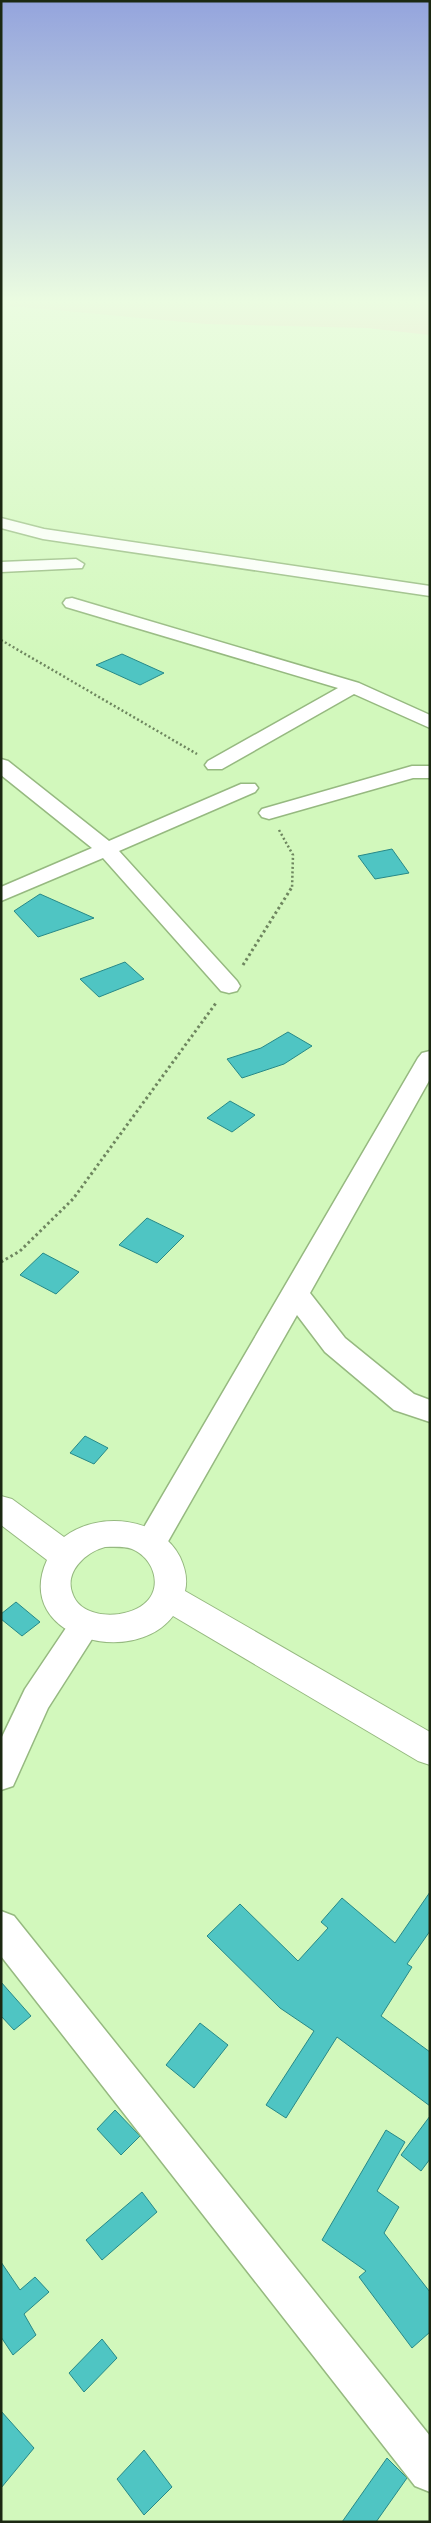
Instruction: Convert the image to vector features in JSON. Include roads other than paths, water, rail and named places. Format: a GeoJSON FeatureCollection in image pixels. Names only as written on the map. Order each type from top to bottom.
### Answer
{"type":"FeatureCollection","features":[{"type":"Feature","properties":{"kind":"street"},"geometry":{"type":"LineString","coordinates":[[1,523],[43,534],[430,591]]}},
{"type":"Feature","properties":{"kind":"street"},"geometry":{"type":"LineString","coordinates":[[1,567],[76,564]]}},
{"type":"Feature","properties":{"kind":"street"},"geometry":{"type":"LineString","coordinates":[[72,603],[353,687],[430,722]]}},
{"type":"Feature","properties":{"kind":"street"},"geometry":{"type":"LineString","coordinates":[[216,765],[353,687]]}},
{"type":"Feature","properties":{"kind":"street"},"geometry":{"type":"LineString","coordinates":[[1,765],[106,849],[229,986]]}},
{"type":"Feature","properties":{"kind":"street"},"geometry":{"type":"LineString","coordinates":[[269,813],[412,772],[430,772]]}},
{"type":"Feature","properties":{"kind":"street"},"geometry":{"type":"LineString","coordinates":[[1,895],[248,788]]}},
{"type":"Feature","properties":{"kind":"street"},"geometry":{"type":"LineString","coordinates":[[150,1543],[296,1294],[430,1058]]}},
{"type":"Feature","properties":{"kind":"street"},"geometry":{"type":"LineString","coordinates":[[296,1294],[335,1345],[404,1402],[430,1412]]}},
{"type":"Feature","properties":{"kind":"street"},"geometry":{"type":"LineString","coordinates":[[1,1508],[65,1556]]}},
{"type":"Feature","properties":{"kind":"street"},"geometry":{"type":"LineString","coordinates":[[105,1534],[129,1535],[150,1543],[168,1562],[171,1573],[168,1597],[154,1614],[135,1626],[103,1630],[85,1625],[69,1615],[59,1602],[54,1587],[57,1571],[65,1556],[82,1541],[105,1534]]}},
{"type":"Feature","properties":{"kind":"street"},"geometry":{"type":"LineString","coordinates":[[168,1597],[430,1750]]}},
{"type":"Feature","properties":{"kind":"street"},"geometry":{"type":"LineString","coordinates":[[1,1775],[36,1699],[85,1625]]}},
{"type":"Feature","properties":{"kind":"street"},"geometry":{"type":"LineString","coordinates":[[1,1928],[430,2471]]}}]}
